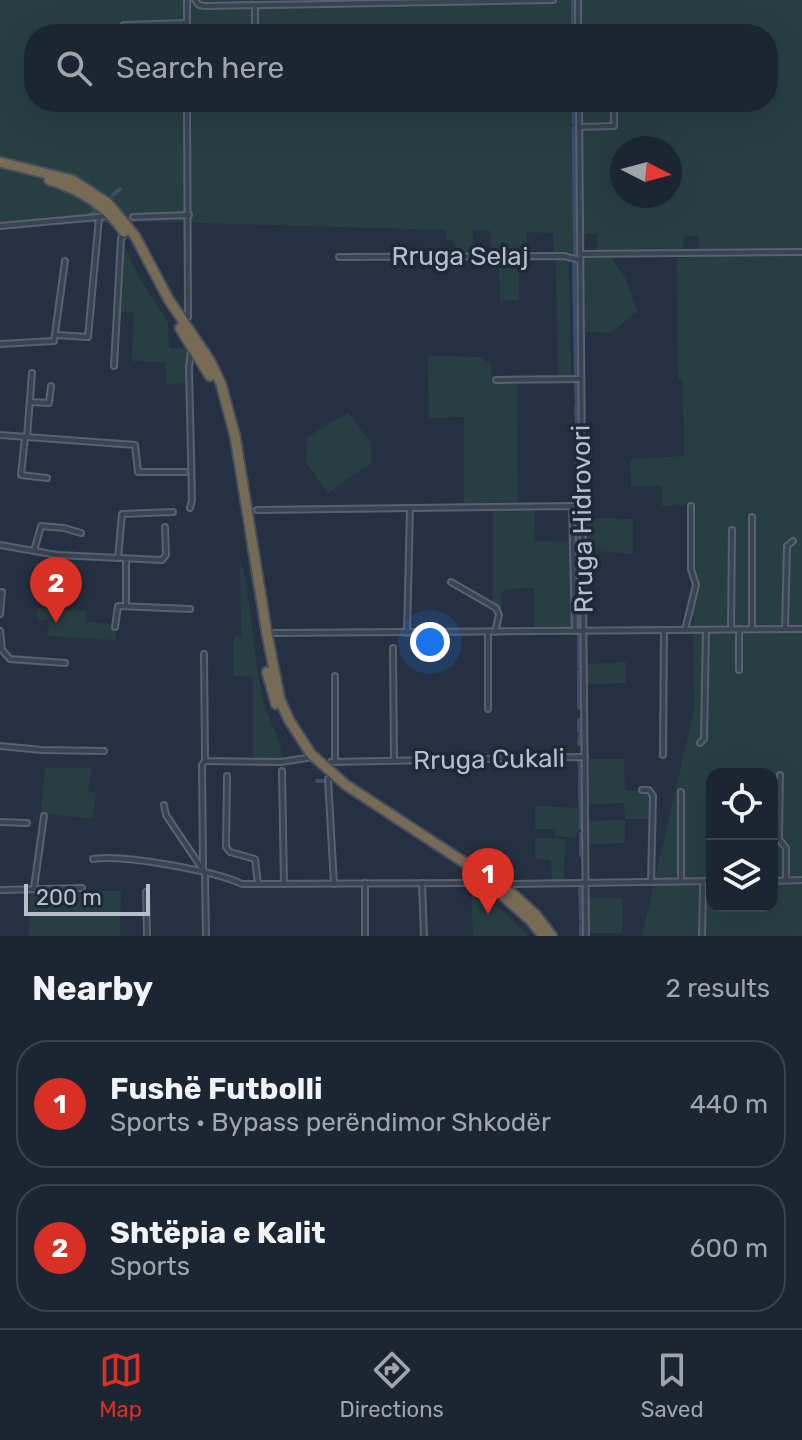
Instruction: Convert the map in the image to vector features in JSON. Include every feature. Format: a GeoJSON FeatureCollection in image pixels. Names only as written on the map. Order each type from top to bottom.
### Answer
{"type":"FeatureCollection","features":[{"type":"Feature","properties":{"kind":"highway"},"geometry":{"type":"LineString","coordinates":[[0,165],[73,188],[110,215],[126,234],[218,392],[228,426],[271,692],[282,719],[307,758],[328,779],[495,888],[543,936]]}},
{"type":"Feature","properties":{"kind":"highway"},"geometry":{"type":"LineString","coordinates":[[0,165],[72,180],[108,203],[135,236],[169,300],[210,361],[230,411],[274,678],[289,720],[303,743],[320,763],[346,785],[514,895],[536,915],[552,936]]}},
{"type":"Feature","properties":{"kind":"street"},"geometry":{"type":"LineString","coordinates":[[156,24],[187,23],[187,0]]}},
{"type":"Feature","properties":{"kind":"street"},"geometry":{"type":"LineString","coordinates":[[195,0],[201,6],[553,0]]}},
{"type":"Feature","properties":{"kind":"street"},"geometry":{"type":"LineString","coordinates":[[578,0],[578,24]]}},
{"type":"Feature","properties":{"kind":"street"},"geometry":{"type":"LineString","coordinates":[[255,6],[255,24]]}},
{"type":"Feature","properties":{"kind":"street"},"geometry":{"type":"LineString","coordinates":[[187,112],[188,317]]}},
{"type":"Feature","properties":{"kind":"street","name":"Rruga Hidrovori"},"geometry":{"type":"LineString","coordinates":[[579,112],[586,936]]}},
{"type":"Feature","properties":{"kind":"street"},"geometry":{"type":"LineString","coordinates":[[579,127],[614,126],[614,112]]}},
{"type":"Feature","properties":{"kind":"street"},"geometry":{"type":"LineString","coordinates":[[0,226],[110,215]]}},
{"type":"Feature","properties":{"kind":"street"},"geometry":{"type":"LineString","coordinates":[[133,217],[189,215]]}},
{"type":"Feature","properties":{"kind":"street"},"geometry":{"type":"LineString","coordinates":[[57,335],[88,337],[99,218]]}},
{"type":"Feature","properties":{"kind":"street"},"geometry":{"type":"LineString","coordinates":[[114,366],[121,238],[126,234]]}},
{"type":"Feature","properties":{"kind":"street"},"geometry":{"type":"LineString","coordinates":[[580,254],[802,252]]}},
{"type":"Feature","properties":{"kind":"street","name":"Rruga Selaj"},"geometry":{"type":"LineString","coordinates":[[339,257],[564,256],[580,260]]}},
{"type":"Feature","properties":{"kind":"street"},"geometry":{"type":"LineString","coordinates":[[0,344],[52,343],[57,335],[65,261]]}},
{"type":"Feature","properties":{"kind":"street"},"geometry":{"type":"LineString","coordinates":[[190,508],[189,368],[194,347]]}},
{"type":"Feature","properties":{"kind":"street"},"geometry":{"type":"LineString","coordinates":[[32,373],[21,475],[47,478]]}},
{"type":"Feature","properties":{"kind":"street"},"geometry":{"type":"LineString","coordinates":[[496,380],[581,379]]}},
{"type":"Feature","properties":{"kind":"street"},"geometry":{"type":"LineString","coordinates":[[30,402],[49,403],[51,386]]}},
{"type":"Feature","properties":{"kind":"street"},"geometry":{"type":"LineString","coordinates":[[0,435],[135,445],[138,472],[185,472]]}},
{"type":"Feature","properties":{"kind":"street"},"geometry":{"type":"LineString","coordinates":[[257,510],[572,506],[575,631]]}},
{"type":"Feature","properties":{"kind":"street"},"geometry":{"type":"LineString","coordinates":[[685,630],[696,585],[691,569],[691,506]]}},
{"type":"Feature","properties":{"kind":"street"},"geometry":{"type":"LineString","coordinates":[[407,633],[410,508]]}},
{"type":"Feature","properties":{"kind":"street"},"geometry":{"type":"LineString","coordinates":[[118,558],[122,514],[173,512]]}},
{"type":"Feature","properties":{"kind":"street"},"geometry":{"type":"LineString","coordinates":[[752,517],[752,629]]}},
{"type":"Feature","properties":{"kind":"street"},"geometry":{"type":"LineString","coordinates":[[34,551],[41,526],[81,533]]}},
{"type":"Feature","properties":{"kind":"street"},"geometry":{"type":"LineString","coordinates":[[0,545],[57,555],[165,558],[165,527]]}},
{"type":"Feature","properties":{"kind":"street"},"geometry":{"type":"LineString","coordinates":[[731,629],[732,530]]}},
{"type":"Feature","properties":{"kind":"street"},"geometry":{"type":"LineString","coordinates":[[785,629],[787,546],[793,541]]}},
{"type":"Feature","properties":{"kind":"street"},"geometry":{"type":"LineString","coordinates":[[126,559],[126,606]]}},
{"type":"Feature","properties":{"kind":"street"},"geometry":{"type":"LineString","coordinates":[[451,582],[496,608],[499,615],[491,632],[488,709]]}},
{"type":"Feature","properties":{"kind":"street"},"geometry":{"type":"LineString","coordinates":[[0,614],[2,592]]}},
{"type":"Feature","properties":{"kind":"street"},"geometry":{"type":"LineString","coordinates":[[115,627],[117,608],[190,609]]}},
{"type":"Feature","properties":{"kind":"street"},"geometry":{"type":"LineString","coordinates":[[739,629],[739,670]]}},
{"type":"Feature","properties":{"kind":"street"},"geometry":{"type":"LineString","coordinates":[[275,633],[802,629]]}},
{"type":"Feature","properties":{"kind":"street"},"geometry":{"type":"LineString","coordinates":[[663,755],[664,630]]}},
{"type":"Feature","properties":{"kind":"street"},"geometry":{"type":"LineString","coordinates":[[700,743],[704,739],[706,630]]}},
{"type":"Feature","properties":{"kind":"street"},"geometry":{"type":"LineString","coordinates":[[0,631],[2,650],[14,660],[65,663]]}},
{"type":"Feature","properties":{"kind":"street","name":"Rruga Cukali"},"geometry":{"type":"LineString","coordinates":[[393,648],[394,760]]}},
{"type":"Feature","properties":{"kind":"street"},"geometry":{"type":"LineString","coordinates":[[204,654],[205,761],[202,765],[206,936]]}},
{"type":"Feature","properties":{"kind":"street","name":"Rruga Cukali"},"geometry":{"type":"LineString","coordinates":[[335,676],[333,762],[585,757]]}},
{"type":"Feature","properties":{"kind":"street"},"geometry":{"type":"LineString","coordinates":[[0,746],[104,751]]}},
{"type":"Feature","properties":{"kind":"street"},"geometry":{"type":"LineString","coordinates":[[205,761],[281,762],[307,758]]}},
{"type":"Feature","properties":{"kind":"street"},"geometry":{"type":"LineString","coordinates":[[282,771],[284,884]]}},
{"type":"Feature","properties":{"kind":"street"},"geometry":{"type":"LineString","coordinates":[[780,775],[779,839],[786,848],[786,880]]}},
{"type":"Feature","properties":{"kind":"street"},"geometry":{"type":"LineString","coordinates":[[227,776],[226,847],[230,852],[255,859],[258,884]]}},
{"type":"Feature","properties":{"kind":"street"},"geometry":{"type":"LineString","coordinates":[[328,779],[334,884]]}},
{"type":"Feature","properties":{"kind":"street"},"geometry":{"type":"LineString","coordinates":[[642,790],[649,790],[653,796],[651,882]]}},
{"type":"Feature","properties":{"kind":"street"},"geometry":{"type":"LineString","coordinates":[[681,792],[681,881]]}},
{"type":"Feature","properties":{"kind":"street"},"geometry":{"type":"LineString","coordinates":[[164,805],[166,815],[204,871]]}},
{"type":"Feature","properties":{"kind":"street"},"geometry":{"type":"LineString","coordinates":[[34,888],[44,816]]}},
{"type":"Feature","properties":{"kind":"street"},"geometry":{"type":"LineString","coordinates":[[0,822],[27,823]]}},
{"type":"Feature","properties":{"kind":"street"},"geometry":{"type":"LineString","coordinates":[[93,859],[204,871],[242,884],[468,883]]}},
{"type":"Feature","properties":{"kind":"street"},"geometry":{"type":"LineString","coordinates":[[778,881],[802,880]]}},
{"type":"Feature","properties":{"kind":"street"},"geometry":{"type":"LineString","coordinates":[[513,884],[706,881]]}},
{"type":"Feature","properties":{"kind":"street"},"geometry":{"type":"LineString","coordinates":[[365,883],[365,936]]}},
{"type":"Feature","properties":{"kind":"street"},"geometry":{"type":"LineString","coordinates":[[422,883],[424,936]]}},
{"type":"Feature","properties":{"kind":"street"},"geometry":{"type":"LineString","coordinates":[[702,936],[703,885]]}},
{"type":"Feature","properties":{"kind":"street"},"geometry":{"type":"LineString","coordinates":[[0,890],[82,888]]}},
{"type":"Feature","properties":{"kind":"street"},"geometry":{"type":"LineString","coordinates":[[146,892],[147,936]]}},
{"type":"Feature","properties":{"kind":"green space"},"geometry":{"type":"Polygon","coordinates":[[[0,0],[802,0],[802,936],[642,936],[694,710],[693,502],[662,506],[662,486],[631,486],[630,459],[684,456],[683,380],[678,379],[677,258],[699,257],[699,236],[684,235],[683,249],[598,251],[597,234],[572,233],[572,252],[554,252],[553,233],[526,232],[526,253],[491,253],[491,231],[473,230],[473,252],[458,253],[453,240],[447,240],[446,230],[171,222],[0,224],[0,0]]]}},
{"type":"Feature","properties":{"kind":"green space"},"geometry":{"type":"Polygon","coordinates":[[[122,240],[137,274],[168,323],[169,348],[184,348],[188,354],[186,383],[166,384],[166,362],[132,361],[134,312],[117,311],[122,240]]]}},
{"type":"Feature","properties":{"kind":"green space"},"geometry":{"type":"Polygon","coordinates":[[[584,258],[611,258],[625,277],[637,312],[610,333],[585,332],[584,258]]]}},
{"type":"Feature","properties":{"kind":"green space"},"geometry":{"type":"Polygon","coordinates":[[[569,259],[571,377],[558,377],[556,260],[569,259]]]}},
{"type":"Feature","properties":{"kind":"green space"},"geometry":{"type":"Polygon","coordinates":[[[499,260],[519,260],[519,300],[500,301],[499,260]]]}},
{"type":"Feature","properties":{"kind":"green space"},"geometry":{"type":"Polygon","coordinates":[[[428,356],[480,357],[491,365],[491,383],[517,383],[518,502],[464,503],[464,417],[429,418],[428,356]]]}},
{"type":"Feature","properties":{"kind":"green space"},"geometry":{"type":"Polygon","coordinates":[[[348,413],[371,443],[371,463],[328,493],[306,463],[307,437],[348,413]]]}},
{"type":"Feature","properties":{"kind":"green space"},"geometry":{"type":"Polygon","coordinates":[[[534,509],[535,541],[573,542],[573,629],[534,630],[534,588],[505,589],[501,593],[502,610],[493,603],[493,510],[534,509]]]}},
{"type":"Feature","properties":{"kind":"green space"},"geometry":{"type":"Polygon","coordinates":[[[585,518],[633,519],[633,554],[586,550],[585,518]]]}},
{"type":"Feature","properties":{"kind":"green space"},"geometry":{"type":"Polygon","coordinates":[[[240,559],[248,593],[262,695],[282,760],[253,760],[253,677],[234,676],[234,637],[241,636],[240,559]]]}},
{"type":"Feature","properties":{"kind":"green space"},"geometry":{"type":"Polygon","coordinates":[[[37,608],[87,611],[86,622],[114,624],[116,640],[48,636],[49,620],[37,619],[37,608]]]}},
{"type":"Feature","properties":{"kind":"green space"},"geometry":{"type":"Polygon","coordinates":[[[626,662],[626,683],[587,684],[587,664],[626,662]]]}},
{"type":"Feature","properties":{"kind":"green space"},"geometry":{"type":"Polygon","coordinates":[[[588,759],[624,759],[625,790],[645,791],[651,795],[651,819],[625,819],[624,803],[588,804],[588,759]]]}},
{"type":"Feature","properties":{"kind":"green space"},"geometry":{"type":"Polygon","coordinates":[[[45,768],[92,768],[88,791],[96,792],[92,819],[41,813],[45,768]]]}},
{"type":"Feature","properties":{"kind":"green space"},"geometry":{"type":"Polygon","coordinates":[[[538,806],[578,808],[576,837],[555,836],[555,829],[535,829],[535,809],[538,806]]]}},
{"type":"Feature","properties":{"kind":"green space"},"geometry":{"type":"Polygon","coordinates":[[[625,820],[625,843],[588,844],[588,821],[625,820]]]}},
{"type":"Feature","properties":{"kind":"green space"},"geometry":{"type":"Polygon","coordinates":[[[535,838],[565,839],[564,881],[552,881],[551,860],[535,859],[535,838]]]}},
{"type":"Feature","properties":{"kind":"green space"},"geometry":{"type":"Polygon","coordinates":[[[471,885],[527,933],[527,936],[473,936],[471,885]]]}},
{"type":"Feature","properties":{"kind":"green space"},"geometry":{"type":"Polygon","coordinates":[[[30,891],[121,891],[120,936],[29,936],[30,891]]]}},
{"type":"Feature","properties":{"kind":"green space"},"geometry":{"type":"Polygon","coordinates":[[[588,898],[622,898],[622,933],[589,933],[588,898]]]}},
{"type":"Feature","properties":{"kind":"waterway"},"geometry":{"type":"LineString","coordinates":[[573,2],[573,24]]}},
{"type":"Feature","properties":{"kind":"waterway"},"geometry":{"type":"LineString","coordinates":[[574,112],[574,123]]}},
{"type":"Feature","properties":{"kind":"waterway"},"geometry":{"type":"LineString","coordinates":[[574,128],[574,154]]}},
{"type":"Feature","properties":{"kind":"waterway"},"geometry":{"type":"LineString","coordinates":[[574,157],[575,257]]}},
{"type":"Feature","properties":{"kind":"waterway"},"geometry":{"type":"LineString","coordinates":[[113,195],[120,189]]}},
{"type":"Feature","properties":{"kind":"waterway"},"geometry":{"type":"LineString","coordinates":[[90,215],[94,212]]}},
{"type":"Feature","properties":{"kind":"waterway"},"geometry":{"type":"LineString","coordinates":[[574,262],[576,376]]}},
{"type":"Feature","properties":{"kind":"waterway"},"geometry":{"type":"LineString","coordinates":[[576,381],[577,403]]}},
{"type":"Feature","properties":{"kind":"waterway"},"geometry":{"type":"LineString","coordinates":[[576,406],[577,426]]}},
{"type":"Feature","properties":{"kind":"waterway"},"geometry":{"type":"LineString","coordinates":[[577,430],[577,450]]}},
{"type":"Feature","properties":{"kind":"waterway"},"geometry":{"type":"LineString","coordinates":[[577,453],[578,505]]}},
{"type":"Feature","properties":{"kind":"waterway"},"geometry":{"type":"LineString","coordinates":[[578,507],[579,630]]}},
{"type":"Feature","properties":{"kind":"waterway"},"geometry":{"type":"LineString","coordinates":[[579,633],[579,667]]}},
{"type":"Feature","properties":{"kind":"waterway"},"geometry":{"type":"LineString","coordinates":[[579,671],[579,708]]}},
{"type":"Feature","properties":{"kind":"waterway"},"geometry":{"type":"LineString","coordinates":[[579,720],[579,731]]}},
{"type":"Feature","properties":{"kind":"waterway"},"geometry":{"type":"LineString","coordinates":[[579,744],[580,735]]}},
{"type":"Feature","properties":{"kind":"waterway"},"geometry":{"type":"LineString","coordinates":[[579,759],[580,768]]}},
{"type":"Feature","properties":{"kind":"waterway"},"geometry":{"type":"LineString","coordinates":[[580,772],[580,782]]}},
{"type":"Feature","properties":{"kind":"waterway"},"geometry":{"type":"LineString","coordinates":[[317,781],[324,781]]}},
{"type":"Feature","properties":{"kind":"waterway"},"geometry":{"type":"LineString","coordinates":[[580,786],[581,828]]}},
{"type":"Feature","properties":{"kind":"waterway"},"geometry":{"type":"LineString","coordinates":[[581,833],[581,855]]}},
{"type":"Feature","properties":{"kind":"waterway"},"geometry":{"type":"LineString","coordinates":[[580,884],[581,920]]}},
{"type":"Feature","properties":{"kind":"waterway"},"geometry":{"type":"LineString","coordinates":[[581,924],[581,936]]}},
{"type":"Feature","properties":{"kind":"place","name":"Shtëpia e Kalit"},"geometry":{"type":"Point","coordinates":[56,623]}},
{"type":"Feature","properties":{"kind":"place","name":"Fushë Futbolli"},"geometry":{"type":"Point","coordinates":[488,914]}}]}
